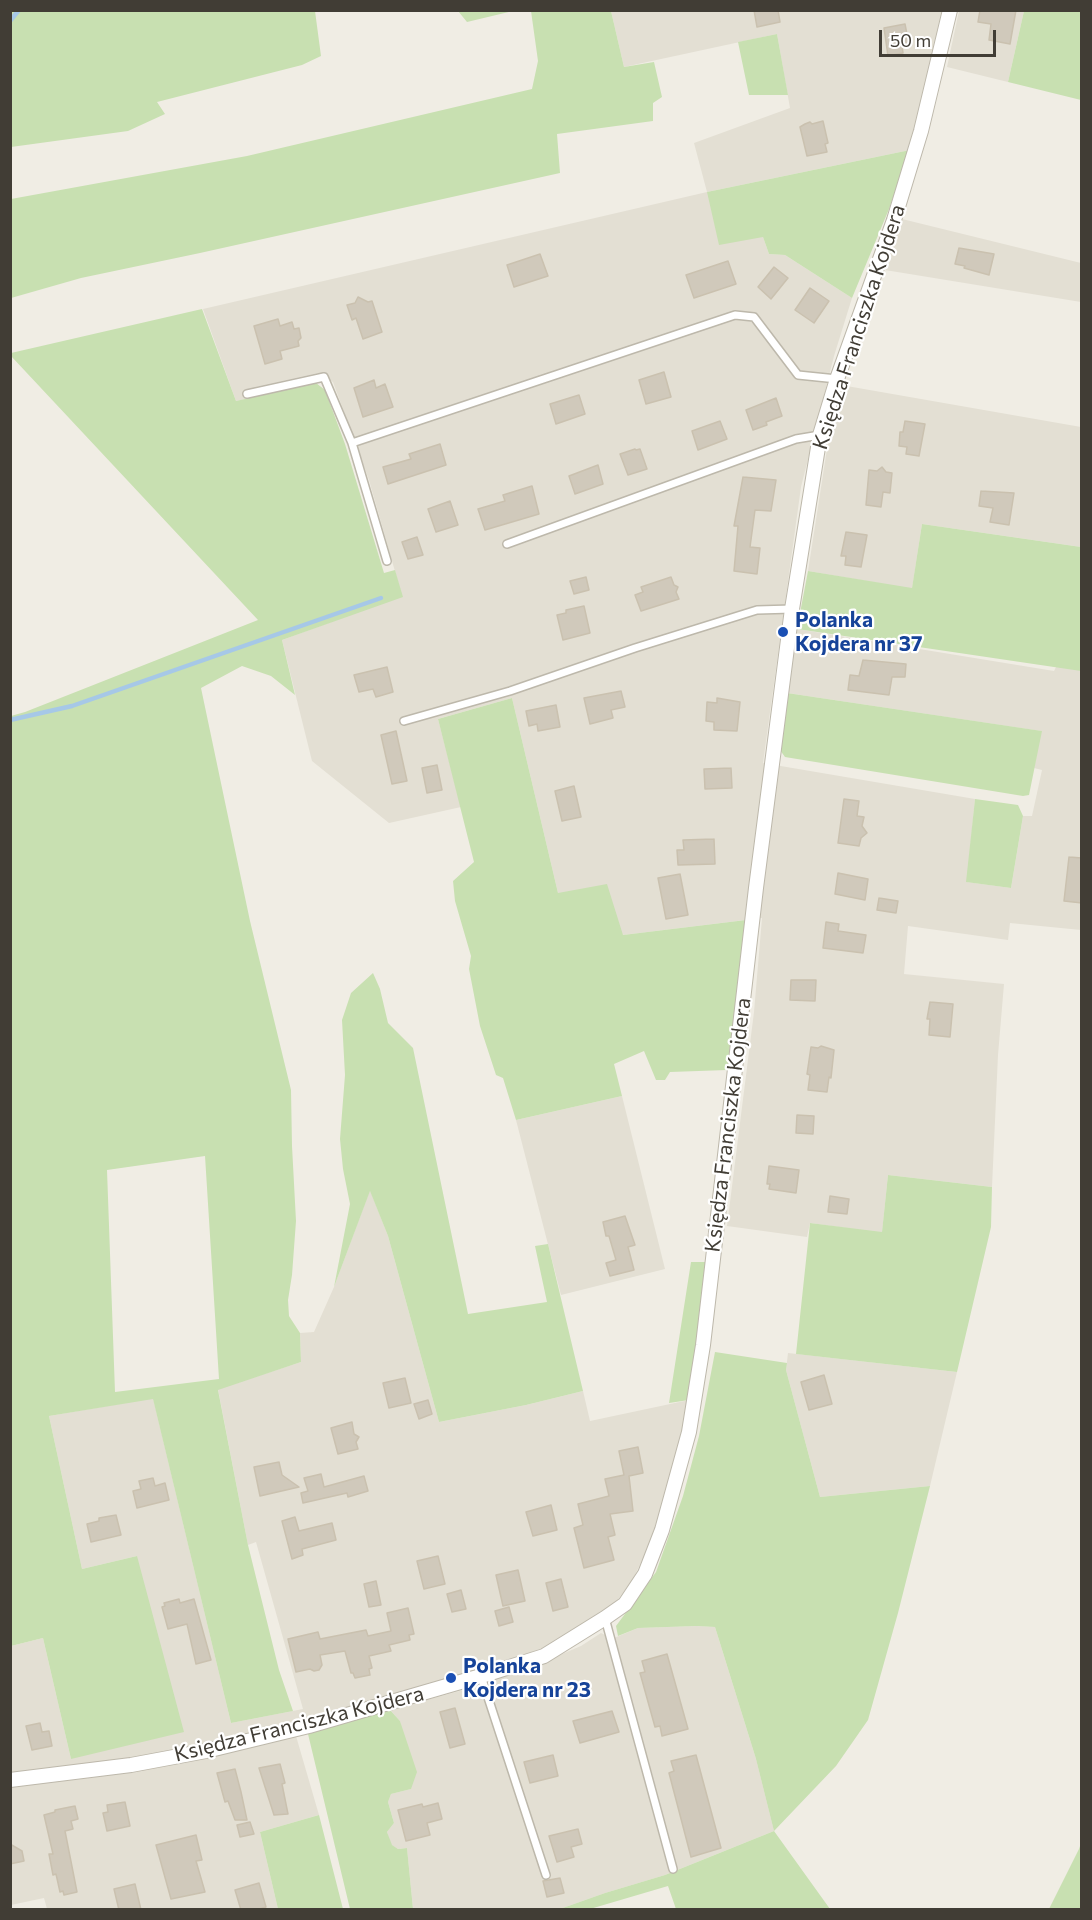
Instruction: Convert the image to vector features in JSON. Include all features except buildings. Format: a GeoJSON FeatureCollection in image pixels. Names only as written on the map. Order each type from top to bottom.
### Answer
{"type":"FeatureCollection","features":[{"type":"Feature","properties":{"kind":"street","name":"Księdza Franciszka Kojdera"},"geometry":{"type":"LineString","coordinates":[[10,1780],[131,1765],[206,1751],[309,1726],[544,1656],[625,1604],[645,1574],[662,1530],[689,1432],[703,1345],[756,888],[792,609],[820,435],[837,379],[894,220],[921,131],[950,10]]}},
{"type":"Feature","properties":{"kind":"lane"},"geometry":{"type":"LineString","coordinates":[[352,442],[735,315],[754,317],[798,375],[837,379]]}},
{"type":"Feature","properties":{"kind":"lane"},"geometry":{"type":"LineString","coordinates":[[247,394],[324,377],[352,442],[387,561]]}},
{"type":"Feature","properties":{"kind":"lane"},"geometry":{"type":"LineString","coordinates":[[507,544],[796,439],[820,435]]}},
{"type":"Feature","properties":{"kind":"lane"},"geometry":{"type":"LineString","coordinates":[[404,722],[510,692],[635,648],[757,610],[792,609]]}},
{"type":"Feature","properties":{"kind":"lane"},"geometry":{"type":"LineString","coordinates":[[605,1618],[673,1869]]}},
{"type":"Feature","properties":{"kind":"lane"},"geometry":{"type":"LineString","coordinates":[[481,1676],[546,1875]]}},
{"type":"Feature","properties":{"kind":"shaded area"},"geometry":{"type":"Polygon","coordinates":[[[611,11],[943,11],[910,150],[707,192],[694,143],[790,108],[777,34],[624,67],[611,11]]]}},
{"type":"Feature","properties":{"kind":"shaded area"},"geometry":{"type":"Polygon","coordinates":[[[959,11],[1024,11],[1008,82],[947,67],[959,11]]]}},
{"type":"Feature","properties":{"kind":"shaded area"},"geometry":{"type":"Polygon","coordinates":[[[707,192],[763,237],[769,254],[785,255],[852,298],[834,356],[801,487],[763,763],[975,799],[967,882],[1011,888],[1023,816],[1032,816],[1042,770],[1034,768],[1041,731],[787,693],[797,629],[1054,671],[1057,665],[1081,669],[1081,930],[1010,923],[1008,940],[908,926],[904,974],[1004,984],[992,1187],[888,1175],[882,1233],[810,1223],[807,1237],[727,1226],[754,1012],[762,918],[623,935],[558,893],[512,698],[438,719],[461,807],[389,823],[312,761],[282,640],[402,596],[369,480],[333,382],[318,373],[255,387],[256,397],[236,401],[203,309],[707,192]]]}},
{"type":"Feature","properties":{"kind":"shaded area"},"geometry":{"type":"Polygon","coordinates":[[[902,219],[1081,263],[1081,302],[885,270],[902,219]]]}},
{"type":"Feature","properties":{"kind":"shaded area"},"geometry":{"type":"Polygon","coordinates":[[[841,385],[1081,427],[1081,547],[922,524],[912,589],[808,571],[832,417],[841,385]]]}},
{"type":"Feature","properties":{"kind":"shaded area"},"geometry":{"type":"Polygon","coordinates":[[[622,1096],[665,1269],[561,1295],[516,1120],[622,1096]]]}},
{"type":"Feature","properties":{"kind":"shaded area"},"geometry":{"type":"Polygon","coordinates":[[[370,1190],[388,1236],[439,1422],[583,1391],[590,1421],[689,1400],[669,1486],[647,1550],[633,1579],[616,1602],[593,1621],[552,1644],[508,1662],[227,1741],[138,1757],[11,1775],[11,1646],[43,1638],[71,1759],[137,1556],[82,1569],[49,1416],[153,1398],[231,1723],[303,1709],[256,1542],[248,1545],[218,1389],[301,1362],[300,1333],[314,1332],[334,1287],[370,1190]]]}},
{"type":"Feature","properties":{"kind":"shaded area"},"geometry":{"type":"Polygon","coordinates":[[[788,1353],[957,1372],[930,1486],[820,1497],[786,1370],[788,1353]]]}},
{"type":"Feature","properties":{"kind":"shaded area"},"geometry":{"type":"Polygon","coordinates":[[[715,1627],[756,1759],[774,1831],[665,1875],[557,1910],[413,1909],[407,1848],[398,1849],[391,1845],[387,1832],[394,1823],[388,1802],[391,1794],[411,1789],[400,1721],[390,1710],[474,1687],[548,1660],[581,1646],[601,1633],[605,1635],[607,1641],[638,1628],[715,1627]]]}},
{"type":"Feature","properties":{"kind":"shaded area"},"geometry":{"type":"Polygon","coordinates":[[[296,1736],[319,1815],[260,1832],[278,1909],[47,1909],[44,1898],[11,1905],[10,1787],[90,1778],[187,1761],[296,1736]]]}},
{"type":"Feature","properties":{"kind":"green space"},"geometry":{"type":"Polygon","coordinates":[[[11,10],[315,11],[321,56],[302,65],[157,102],[165,114],[128,131],[11,147],[11,10]]]}},
{"type":"Feature","properties":{"kind":"green space"},"geometry":{"type":"Polygon","coordinates":[[[458,11],[513,11],[467,22],[458,11]]]}},
{"type":"Feature","properties":{"kind":"green space"},"geometry":{"type":"Polygon","coordinates":[[[531,11],[611,11],[624,67],[654,62],[662,97],[653,103],[653,121],[557,134],[560,173],[81,278],[11,298],[11,199],[247,156],[532,89],[538,61],[531,11]]]}},
{"type":"Feature","properties":{"kind":"green space"},"geometry":{"type":"Polygon","coordinates":[[[1024,11],[1081,11],[1081,100],[1008,82],[1024,11]]]}},
{"type":"Feature","properties":{"kind":"green space"},"geometry":{"type":"Polygon","coordinates":[[[777,34],[788,95],[749,95],[738,42],[777,34]]]}},
{"type":"Feature","properties":{"kind":"green space"},"geometry":{"type":"Polygon","coordinates":[[[910,150],[889,209],[852,298],[785,255],[769,254],[763,237],[719,245],[707,192],[910,150]]]}},
{"type":"Feature","properties":{"kind":"green space"},"geometry":{"type":"Polygon","coordinates":[[[202,309],[236,401],[316,383],[325,390],[345,444],[384,573],[395,570],[403,597],[282,640],[295,695],[271,676],[242,666],[201,688],[250,921],[291,1090],[296,1221],[288,1300],[289,1316],[300,1333],[301,1362],[218,1390],[248,1545],[279,1670],[293,1711],[231,1723],[153,1399],[49,1416],[82,1569],[137,1556],[184,1732],[71,1759],[43,1638],[11,1646],[11,716],[258,620],[11,356],[11,353],[202,309]],[[205,1156],[107,1170],[115,1392],[219,1379],[205,1156]]]}},
{"type":"Feature","properties":{"kind":"green space"},"geometry":{"type":"Polygon","coordinates":[[[922,524],[1081,547],[1081,671],[797,629],[808,571],[912,588],[922,524]]]}},
{"type":"Feature","properties":{"kind":"green space"},"geometry":{"type":"Polygon","coordinates":[[[787,693],[1042,731],[1029,795],[1023,796],[785,757],[780,750],[787,693]]]}},
{"type":"Feature","properties":{"kind":"green space"},"geometry":{"type":"Polygon","coordinates":[[[512,698],[558,893],[607,884],[623,935],[746,920],[727,1070],[670,1072],[665,1080],[656,1080],[644,1051],[614,1064],[622,1096],[516,1120],[503,1078],[496,1075],[480,1026],[469,969],[471,956],[455,901],[453,881],[474,862],[438,719],[512,698]]]}},
{"type":"Feature","properties":{"kind":"green space"},"geometry":{"type":"Polygon","coordinates":[[[975,799],[1018,805],[1023,816],[1011,888],[966,882],[975,799]]]}},
{"type":"Feature","properties":{"kind":"green space"},"geometry":{"type":"Polygon","coordinates":[[[373,973],[380,989],[388,1023],[413,1048],[468,1314],[547,1302],[535,1246],[548,1244],[583,1391],[439,1422],[388,1236],[370,1191],[334,1287],[350,1204],[340,1139],[345,1075],[342,1020],[351,993],[373,973]]]}},
{"type":"Feature","properties":{"kind":"green space"},"geometry":{"type":"Polygon","coordinates":[[[888,1175],[992,1187],[991,1227],[957,1372],[796,1354],[810,1223],[882,1232],[888,1175]]]}},
{"type":"Feature","properties":{"kind":"green space"},"geometry":{"type":"Polygon","coordinates":[[[691,1262],[707,1262],[689,1400],[669,1403],[691,1262]]]}},
{"type":"Feature","properties":{"kind":"green space"},"geometry":{"type":"Polygon","coordinates":[[[715,1352],[787,1363],[786,1370],[820,1497],[930,1486],[868,1720],[836,1766],[774,1831],[756,1759],[715,1627],[638,1628],[618,1636],[616,1626],[656,1572],[683,1496],[699,1436],[715,1352]]]}},
{"type":"Feature","properties":{"kind":"green space"},"geometry":{"type":"Polygon","coordinates":[[[390,1710],[400,1721],[417,1772],[411,1789],[391,1794],[388,1802],[394,1823],[387,1832],[392,1845],[398,1849],[407,1848],[413,1909],[350,1909],[308,1734],[390,1710]]]}},
{"type":"Feature","properties":{"kind":"green space"},"geometry":{"type":"Polygon","coordinates":[[[319,1815],[343,1909],[278,1909],[260,1832],[319,1815]]]}},
{"type":"Feature","properties":{"kind":"green space"},"geometry":{"type":"Polygon","coordinates":[[[774,1831],[830,1909],[676,1909],[668,1886],[590,1909],[557,1910],[665,1875],[774,1831]]]}},
{"type":"Feature","properties":{"kind":"green space"},"geometry":{"type":"Polygon","coordinates":[[[1081,1843],[1081,1909],[1049,1909],[1079,1849],[1081,1843]]]}},
{"type":"Feature","properties":{"kind":"waterway"},"geometry":{"type":"LineString","coordinates":[[10,21],[19,10]]}},
{"type":"Feature","properties":{"kind":"waterway"},"geometry":{"type":"LineString","coordinates":[[10,720],[72,706],[381,598]]}},
{"type":"Feature","properties":{"kind":"place","name":"Polanka Kojdera nr 37"},"geometry":{"type":"Point","coordinates":[783,632]}},
{"type":"Feature","properties":{"kind":"place","name":"Polanka Kojdera nr 23"},"geometry":{"type":"Point","coordinates":[451,1678]}}]}
